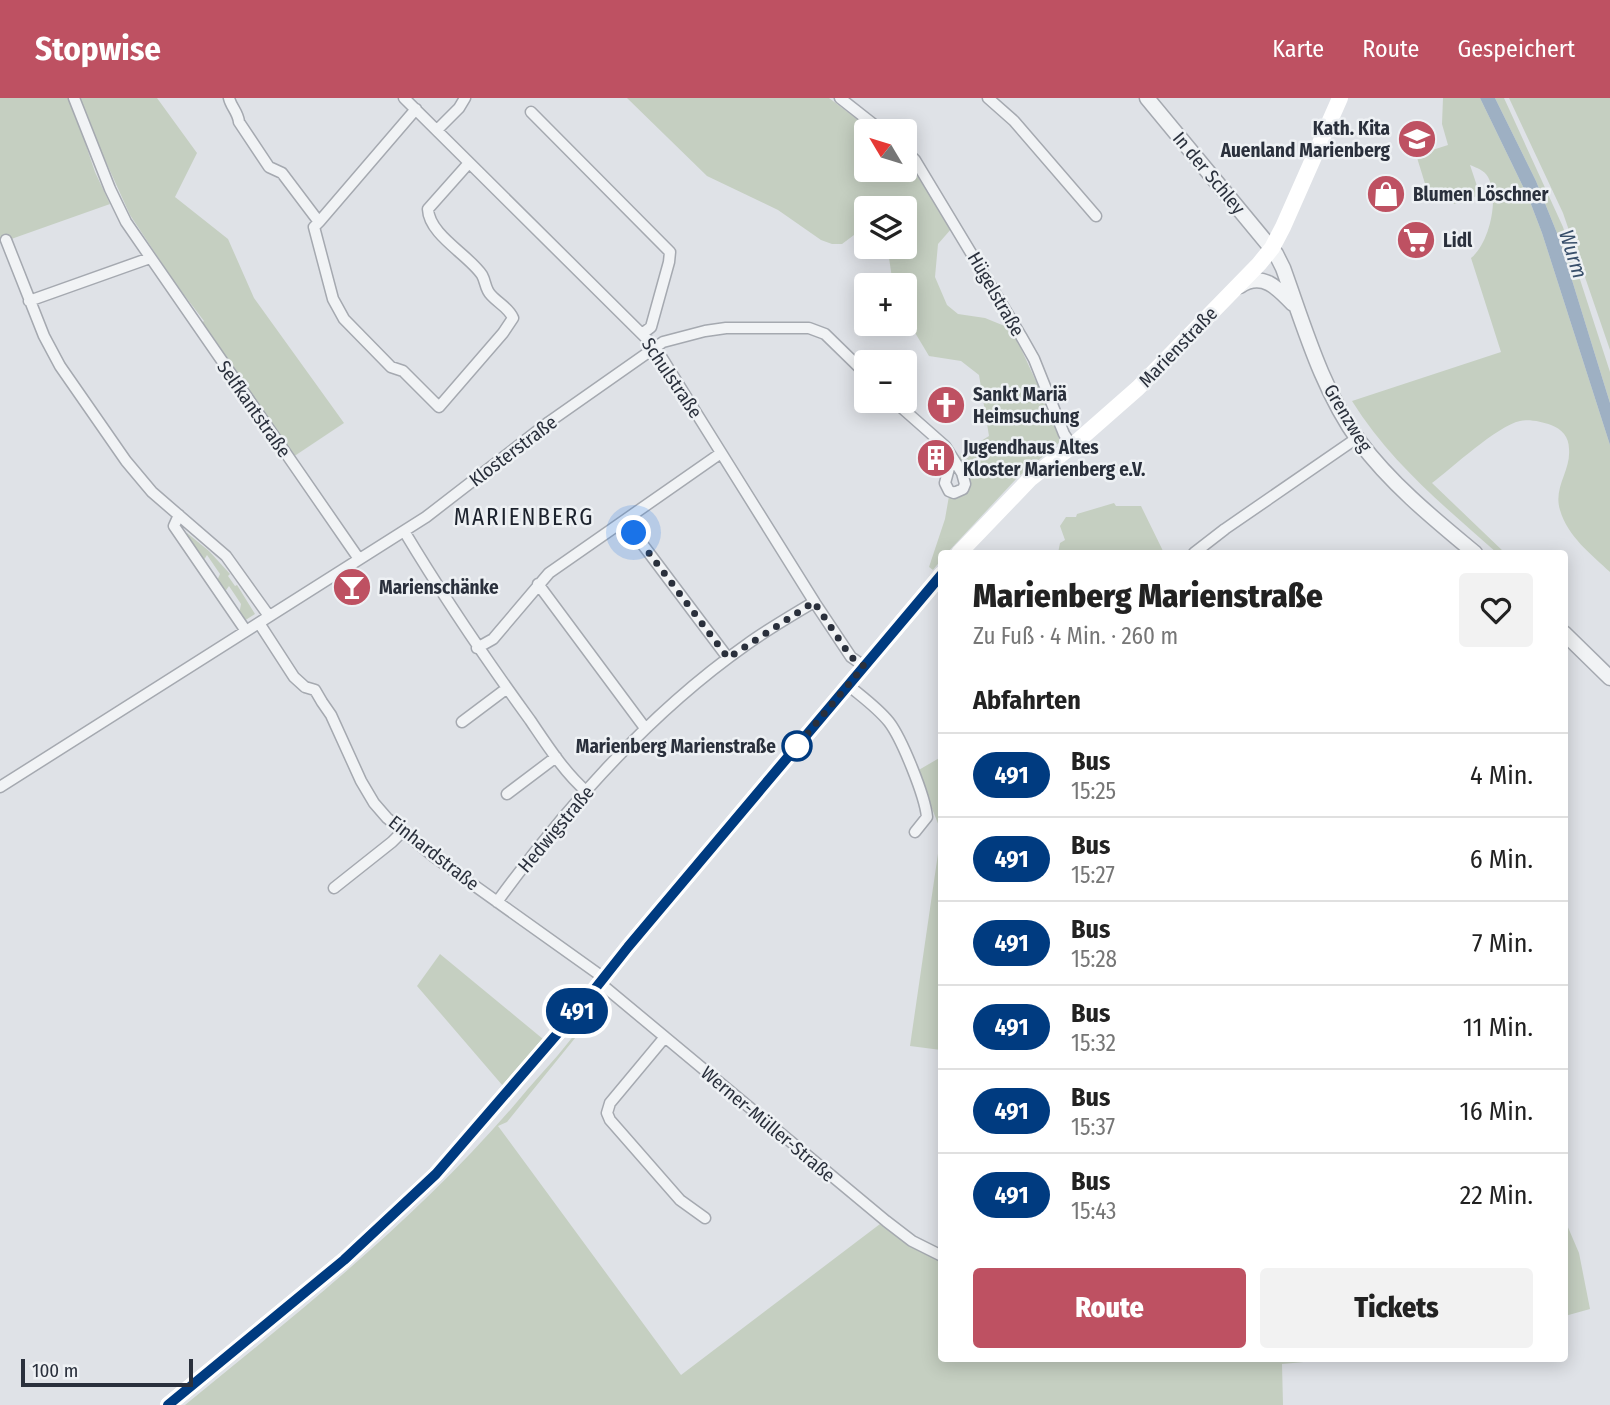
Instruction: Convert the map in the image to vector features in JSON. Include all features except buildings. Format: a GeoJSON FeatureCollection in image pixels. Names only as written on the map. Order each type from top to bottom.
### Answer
{"type":"FeatureCollection","features":[{"type":"Feature","properties":{"kind":"main road","name":"Marienstraße"},"geometry":{"type":"LineString","coordinates":[[962,550],[1030,479],[1138,388],[1272,248],[1340,98]]}},
{"type":"Feature","properties":{"kind":"main road"},"geometry":{"type":"LineString","coordinates":[[168,1405],[344,1260],[407,1202],[469,1138],[938,579]]}},
{"type":"Feature","properties":{"kind":"street","name":"Selfkantstraße"},"geometry":{"type":"LineString","coordinates":[[74,98],[126,222],[359,559]]}},
{"type":"Feature","properties":{"kind":"street"},"geometry":{"type":"LineString","coordinates":[[229,98],[230,104],[239,115],[239,122],[269,167],[282,173],[319,222]]}},
{"type":"Feature","properties":{"kind":"street","name":"Schulstraße"},"geometry":{"type":"LineString","coordinates":[[404,98],[655,347],[814,602],[851,657],[864,666]]}},
{"type":"Feature","properties":{"kind":"street"},"geometry":{"type":"LineString","coordinates":[[437,130],[460,108],[464,98]]}},
{"type":"Feature","properties":{"kind":"street"},"geometry":{"type":"LineString","coordinates":[[840,98],[866,119]]}},
{"type":"Feature","properties":{"kind":"street"},"geometry":{"type":"LineString","coordinates":[[988,98],[1014,121],[1096,216]]}},
{"type":"Feature","properties":{"kind":"street","name":"In der Schley"},"geometry":{"type":"LineString","coordinates":[[1147,98],[1272,248]]}},
{"type":"Feature","properties":{"kind":"street"},"geometry":{"type":"LineString","coordinates":[[416,110],[314,228],[333,299],[344,319],[391,367],[404,372],[439,407],[503,334],[513,318],[486,289],[483,276],[433,226],[428,215],[428,209],[468,164]]}},
{"type":"Feature","properties":{"kind":"street"},"geometry":{"type":"LineString","coordinates":[[531,112],[670,252],[670,262],[651,327],[642,334]]}},
{"type":"Feature","properties":{"kind":"street","name":"Hügelstraße"},"geometry":{"type":"LineString","coordinates":[[917,163],[1034,359],[1064,433],[1072,446]]}},
{"type":"Feature","properties":{"kind":"street","name":"Einhardstraße"},"geometry":{"type":"LineString","coordinates":[[6,240],[29,301],[60,366],[126,461],[152,492],[226,556],[264,619],[294,677],[305,687],[315,690],[331,715],[360,781],[374,803],[402,832],[602,980]]}},
{"type":"Feature","properties":{"kind":"street","name":"Grenzweg"},"geometry":{"type":"LineString","coordinates":[[1272,248],[1283,268],[1332,396],[1357,439],[1409,497],[1471,550]]}},
{"type":"Feature","properties":{"kind":"street"},"geometry":{"type":"LineString","coordinates":[[29,301],[150,258]]}},
{"type":"Feature","properties":{"kind":"street"},"geometry":{"type":"LineString","coordinates":[[1233,291],[1247,281],[1257,279],[1279,288],[1298,310]]}},
{"type":"Feature","properties":{"kind":"street","name":"Klosterstraße"},"geometry":{"type":"LineString","coordinates":[[0,787],[426,517],[549,422],[663,342],[726,328],[809,328],[825,334],[854,362]]}},
{"type":"Feature","properties":{"kind":"street"},"geometry":{"type":"LineString","coordinates":[[908,413],[945,446],[951,457]]}},
{"type":"Feature","properties":{"kind":"street"},"geometry":{"type":"LineString","coordinates":[[1198,550],[1357,439]]}},
{"type":"Feature","properties":{"kind":"street"},"geometry":{"type":"LineString","coordinates":[[477,648],[488,643],[503,629],[538,584],[573,555],[721,453]]}},
{"type":"Feature","properties":{"kind":"street"},"geometry":{"type":"LineString","coordinates":[[179,515],[174,526],[246,631]]}},
{"type":"Feature","properties":{"kind":"street"},"geometry":{"type":"LineString","coordinates":[[625,521],[728,658]]}},
{"type":"Feature","properties":{"kind":"street"},"geometry":{"type":"LineString","coordinates":[[404,531],[477,648],[556,757],[587,792]]}},
{"type":"Feature","properties":{"kind":"street"},"geometry":{"type":"LineString","coordinates":[[538,584],[645,728]]}},
{"type":"Feature","properties":{"kind":"street","name":"Hedwigstraße"},"geometry":{"type":"LineString","coordinates":[[497,902],[522,867],[614,759],[645,728],[728,658],[814,602]]}},
{"type":"Feature","properties":{"kind":"street"},"geometry":{"type":"LineString","coordinates":[[1568,637],[1610,678]]}},
{"type":"Feature","properties":{"kind":"street"},"geometry":{"type":"LineString","coordinates":[[848,685],[889,722],[901,744],[926,805],[927,817],[915,832]]}},
{"type":"Feature","properties":{"kind":"street"},"geometry":{"type":"LineString","coordinates":[[462,722],[506,689]]}},
{"type":"Feature","properties":{"kind":"street"},"geometry":{"type":"LineString","coordinates":[[507,794],[556,757]]}},
{"type":"Feature","properties":{"kind":"street"},"geometry":{"type":"LineString","coordinates":[[334,888],[402,832]]}},
{"type":"Feature","properties":{"kind":"street","name":"Werner-Müller-Straße"},"geometry":{"type":"LineString","coordinates":[[602,980],[665,1037],[886,1221],[912,1241],[938,1254]]}},
{"type":"Feature","properties":{"kind":"street"},"geometry":{"type":"LineString","coordinates":[[665,1037],[610,1102],[607,1113],[610,1120],[680,1200],[705,1218]]}},
{"type":"Feature","properties":{"kind":"green space"},"geometry":{"type":"Polygon","coordinates":[[[0,98],[70,98],[95,172],[110,204],[0,243],[0,98]]]}},
{"type":"Feature","properties":{"kind":"green space"},"geometry":{"type":"Polygon","coordinates":[[[77,98],[157,98],[197,153],[175,197],[228,239],[254,298],[344,423],[293,457],[200,324],[204,321],[130,215],[77,98]]]}},
{"type":"Feature","properties":{"kind":"green space"},"geometry":{"type":"Polygon","coordinates":[[[627,98],[829,98],[857,119],[854,119],[854,182],[917,182],[917,176],[952,228],[938,244],[935,277],[947,305],[958,314],[985,318],[1012,329],[1040,390],[1059,443],[1017,478],[950,550],[938,550],[938,564],[933,570],[929,567],[945,519],[949,496],[970,479],[967,471],[959,464],[960,454],[989,436],[979,375],[961,361],[929,356],[917,336],[917,273],[891,273],[889,259],[917,259],[917,196],[854,196],[854,235],[842,244],[821,240],[778,210],[707,176],[627,98]]]}},
{"type":"Feature","properties":{"kind":"green space"},"geometry":{"type":"Polygon","coordinates":[[[1443,98],[1480,98],[1529,199],[1542,233],[1610,445],[1610,572],[1574,537],[1560,510],[1560,486],[1569,457],[1569,445],[1564,434],[1558,429],[1532,421],[1510,424],[1432,483],[1502,550],[1494,550],[1401,464],[1352,401],[1501,352],[1471,258],[1483,242],[1491,220],[1493,197],[1488,177],[1470,165],[1480,195],[1454,204],[1450,198],[1431,203],[1414,148],[1424,145],[1426,152],[1448,145],[1442,124],[1443,98]]]}},
{"type":"Feature","properties":{"kind":"green space"},"geometry":{"type":"Polygon","coordinates":[[[1495,98],[1504,98],[1563,227],[1610,372],[1610,403],[1559,238],[1536,181],[1495,98]]]}},
{"type":"Feature","properties":{"kind":"green space"},"geometry":{"type":"Polygon","coordinates":[[[1509,98],[1610,98],[1610,350],[1563,213],[1509,98]]]}},
{"type":"Feature","properties":{"kind":"green space"},"geometry":{"type":"Polygon","coordinates":[[[1114,503],[1116,506],[1141,506],[1163,550],[1059,550],[1060,543],[1065,540],[1060,526],[1066,517],[1076,517],[1077,514],[1114,503]]]}},
{"type":"Feature","properties":{"kind":"green space"},"geometry":{"type":"Polygon","coordinates":[[[187,533],[209,551],[230,574],[228,576],[235,586],[237,585],[255,614],[244,621],[239,615],[241,604],[229,586],[224,593],[216,583],[220,574],[207,555],[202,563],[186,539],[187,533]]]}},
{"type":"Feature","properties":{"kind":"green space"},"geometry":{"type":"Polygon","coordinates":[[[938,759],[938,824],[917,771],[938,759]]]}},
{"type":"Feature","properties":{"kind":"green space"},"geometry":{"type":"Polygon","coordinates":[[[938,854],[938,1050],[910,1046],[938,854]]]}},
{"type":"Feature","properties":{"kind":"green space"},"geometry":{"type":"Polygon","coordinates":[[[440,954],[543,1039],[503,1086],[417,986],[440,954]]]}},
{"type":"Feature","properties":{"kind":"green space"},"geometry":{"type":"Polygon","coordinates":[[[584,1020],[584,1027],[507,1122],[498,1126],[681,1375],[880,1224],[911,1247],[938,1260],[938,1362],[1304,1362],[1282,1364],[1283,1405],[185,1405],[320,1294],[407,1217],[489,1134],[584,1020]]]}},
{"type":"Feature","properties":{"kind":"green space"},"geometry":{"type":"Polygon","coordinates":[[[1568,1227],[1579,1253],[1590,1309],[1568,1315],[1568,1227]]]}},
{"type":"Feature","properties":{"kind":"water"},"geometry":{"type":"Polygon","coordinates":[[[1480,98],[1495,98],[1536,181],[1559,238],[1610,403],[1610,445],[1542,233],[1529,199],[1480,98]]]}},
{"type":"Feature","properties":{"kind":"bus line","name":"491"},"geometry":{"type":"LineString","coordinates":[[168,1405],[344,1260],[436,1174],[583,1004],[938,579]]}},
{"type":"Feature","properties":{"kind":"place","name":"Kath. Kita Auenland Marienberg"},"geometry":{"type":"Point","coordinates":[1417,139]}},
{"type":"Feature","properties":{"kind":"place","name":"Blumen Löschner"},"geometry":{"type":"Point","coordinates":[1386,194]}},
{"type":"Feature","properties":{"kind":"place","name":"Lidl"},"geometry":{"type":"Point","coordinates":[1416,240]}},
{"type":"Feature","properties":{"kind":"place","name":"Sankt Mariä Heimsuchung"},"geometry":{"type":"Point","coordinates":[946,405]}},
{"type":"Feature","properties":{"kind":"place","name":"Jugendhaus Altes Kloster Marienberg e.V."},"geometry":{"type":"Point","coordinates":[936,458]}},
{"type":"Feature","properties":{"kind":"place","name":"Marienschänke"},"geometry":{"type":"Point","coordinates":[352,587]}},
{"type":"Feature","properties":{"kind":"place","name":"Marienberg Marienstraße"},"geometry":{"type":"Point","coordinates":[797,746]}},
{"type":"Feature","properties":{"kind":"district","name":"MARIENBERG"},"geometry":{"type":"Point","coordinates":[524,517]}},
{"type":"Feature","properties":{"kind":"route"},"geometry":{"type":"LineString","coordinates":[[634,533],[728,658],[814,602],[851,657],[864,666],[797,746]]}},
{"type":"Feature","properties":{"kind":"water label","name":"Wurm"},"geometry":{"type":"Point","coordinates":[1573,254]}}]}
